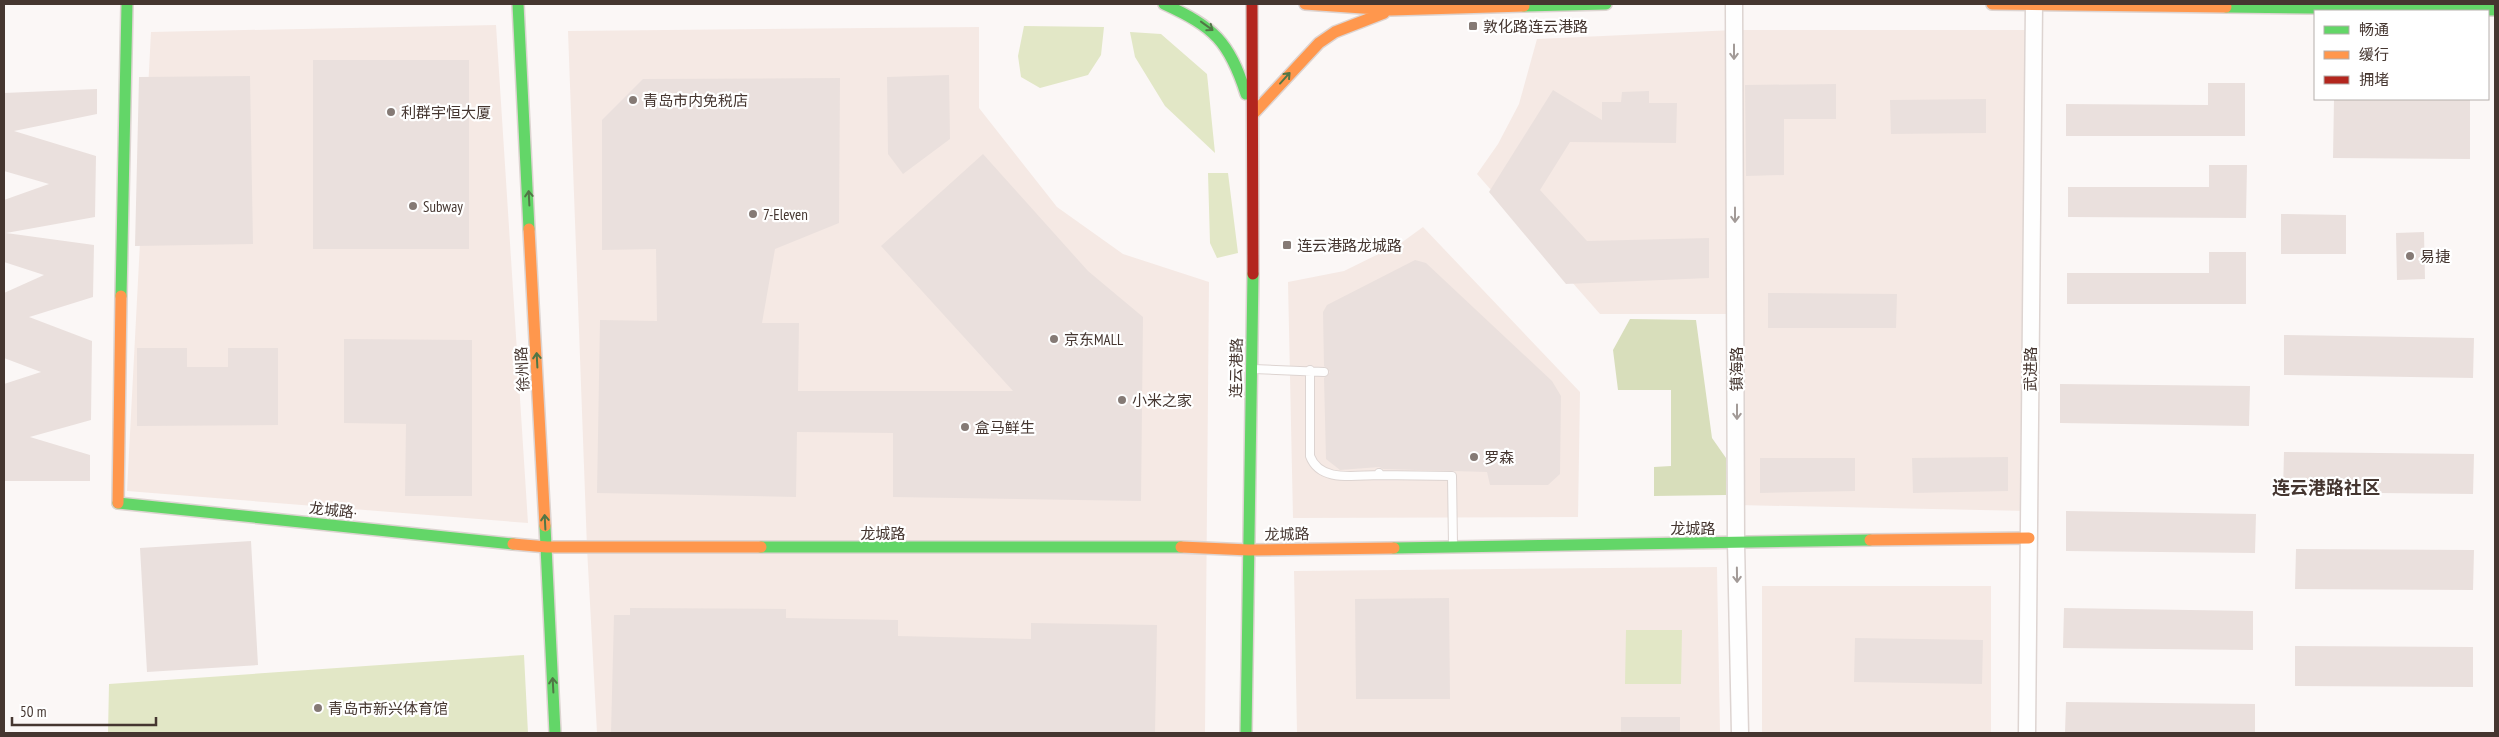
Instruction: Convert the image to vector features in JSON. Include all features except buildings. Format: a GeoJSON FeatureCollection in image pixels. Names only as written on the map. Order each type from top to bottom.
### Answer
{"type":"FeatureCollection","features":[{"type":"Feature","properties":{"kind":"street","name":"龙城路·"},"geometry":{"type":"LineString","coordinates":[[127,4],[117,503],[547,547]]}},
{"type":"Feature","properties":{"kind":"street","name":"徐州路"},"geometry":{"type":"LineString","coordinates":[[518,4],[555,733]]}},
{"type":"Feature","properties":{"kind":"street"},"geometry":{"type":"LineString","coordinates":[[1164,4],[1194,17],[1219,35],[1240,72],[1252,114]]}},
{"type":"Feature","properties":{"kind":"street","name":"连云港路"},"geometry":{"type":"LineString","coordinates":[[1246,733],[1251,369],[1252,4]]}},
{"type":"Feature","properties":{"kind":"street"},"geometry":{"type":"LineString","coordinates":[[1305,4],[1392,10],[1606,4]]}},
{"type":"Feature","properties":{"kind":"street","name":"镇海路"},"geometry":{"type":"LineString","coordinates":[[1734,4],[1736,543],[1740,733]]}},
{"type":"Feature","properties":{"kind":"street"},"geometry":{"type":"LineString","coordinates":[[1992,4],[2495,10]]}},
{"type":"Feature","properties":{"kind":"street","name":"武进路"},"geometry":{"type":"LineString","coordinates":[[2027,733],[2034,4]]}},
{"type":"Feature","properties":{"kind":"street"},"geometry":{"type":"LineString","coordinates":[[1252,114],[1319,43],[1335,32],[1392,10]]}},
{"type":"Feature","properties":{"kind":"street","name":"龙城路"},"geometry":{"type":"LineString","coordinates":[[547,547],[1208,547],[1249,550],[1453,545],[2029,538]]}},
{"type":"Feature","properties":{"kind":"lane"},"geometry":{"type":"LineString","coordinates":[[1251,369],[1324,372]]}},
{"type":"Feature","properties":{"kind":"lane"},"geometry":{"type":"LineString","coordinates":[[1310,370],[1310,456],[1313,464],[1326,474],[1378,473],[1452,476],[1453,545]]}},
{"type":"Feature","properties":{"kind":"shaded area"},"geometry":{"type":"Polygon","coordinates":[[[496,25],[528,523],[127,491],[151,32],[496,25]]]}},
{"type":"Feature","properties":{"kind":"shaded area"},"geometry":{"type":"Polygon","coordinates":[[[979,27],[979,108],[1057,207],[1123,254],[1209,282],[1205,733],[597,733],[587,548],[568,31],[979,27]]]}},
{"type":"Feature","properties":{"kind":"shaded area"},"geometry":{"type":"Polygon","coordinates":[[[1734,30],[2033,30],[2029,511],[1737,505],[1736,314],[1600,314],[1477,174],[1498,144],[1519,104],[1537,39],[1734,30]]]}},
{"type":"Feature","properties":{"kind":"shaded area"},"geometry":{"type":"Polygon","coordinates":[[[1423,227],[1580,392],[1578,517],[1293,518],[1288,282],[1344,271],[1401,243],[1423,227]]]}},
{"type":"Feature","properties":{"kind":"shaded area"},"geometry":{"type":"Polygon","coordinates":[[[1717,567],[1720,733],[1297,733],[1294,571],[1717,567]]]}},
{"type":"Feature","properties":{"kind":"shaded area"},"geometry":{"type":"Polygon","coordinates":[[[1762,586],[1991,586],[1991,733],[1762,733],[1762,586]]]}},
{"type":"Feature","properties":{"kind":"green space"},"geometry":{"type":"Polygon","coordinates":[[[1024,26],[1104,27],[1101,55],[1088,75],[1040,88],[1021,77],[1018,56],[1024,26]]]}},
{"type":"Feature","properties":{"kind":"green space"},"geometry":{"type":"Polygon","coordinates":[[[1130,32],[1161,34],[1207,74],[1215,153],[1165,106],[1135,57],[1130,32]]]}},
{"type":"Feature","properties":{"kind":"green space"},"geometry":{"type":"Polygon","coordinates":[[[1208,173],[1228,173],[1238,253],[1217,258],[1210,243],[1208,173]]]}},
{"type":"Feature","properties":{"kind":"green space"},"geometry":{"type":"Polygon","coordinates":[[[1630,319],[1696,320],[1712,438],[1726,458],[1726,495],[1654,496],[1654,467],[1671,466],[1671,390],[1618,390],[1613,350],[1630,319]]]}},
{"type":"Feature","properties":{"kind":"green space"},"geometry":{"type":"Polygon","coordinates":[[[1626,630],[1682,630],[1681,684],[1625,684],[1626,630]]]}},
{"type":"Feature","properties":{"kind":"green space","name":"青岛市新兴体育馆"},"geometry":{"type":"Polygon","coordinates":[[[524,655],[528,733],[108,733],[109,684],[524,655]]]}},
{"type":"Feature","properties":{"kind":"traffic: fast"},"geometry":{"type":"LineString","coordinates":[[121,296],[127,4]]}},
{"type":"Feature","properties":{"kind":"traffic: fast"},"geometry":{"type":"LineString","coordinates":[[518,4],[529,229]]}},
{"type":"Feature","properties":{"kind":"traffic: fast"},"geometry":{"type":"LineString","coordinates":[[1164,4],[1196,20],[1217,38],[1226,48],[1233,61],[1246,94]]}},
{"type":"Feature","properties":{"kind":"traffic: fast"},"geometry":{"type":"LineString","coordinates":[[1524,6],[1606,4]]}},
{"type":"Feature","properties":{"kind":"traffic: fast"},"geometry":{"type":"LineString","coordinates":[[2226,7],[2495,10]]}},
{"type":"Feature","properties":{"kind":"traffic: fast"},"geometry":{"type":"LineString","coordinates":[[1246,733],[1253,274]]}},
{"type":"Feature","properties":{"kind":"traffic: fast"},"geometry":{"type":"LineString","coordinates":[[118,503],[513,544]]}},
{"type":"Feature","properties":{"kind":"traffic: fast"},"geometry":{"type":"LineString","coordinates":[[545,526],[555,733]]}},
{"type":"Feature","properties":{"kind":"traffic: fast"},"geometry":{"type":"LineString","coordinates":[[1394,548],[1870,540]]}},
{"type":"Feature","properties":{"kind":"traffic: fast"},"geometry":{"type":"LineString","coordinates":[[761,547],[1181,547]]}},
{"type":"Feature","properties":{"kind":"traffic: slow"},"geometry":{"type":"LineString","coordinates":[[1305,4],[1391,10],[1524,6]]}},
{"type":"Feature","properties":{"kind":"traffic: slow"},"geometry":{"type":"LineString","coordinates":[[1992,4],[2226,7]]}},
{"type":"Feature","properties":{"kind":"traffic: slow"},"geometry":{"type":"LineString","coordinates":[[1253,114],[1319,43],[1335,32],[1384,13]]}},
{"type":"Feature","properties":{"kind":"traffic: slow"},"geometry":{"type":"LineString","coordinates":[[529,229],[545,526]]}},
{"type":"Feature","properties":{"kind":"traffic: slow"},"geometry":{"type":"LineString","coordinates":[[118,503],[121,296]]}},
{"type":"Feature","properties":{"kind":"traffic: slow"},"geometry":{"type":"LineString","coordinates":[[1870,540],[2029,538]]}},
{"type":"Feature","properties":{"kind":"traffic: slow"},"geometry":{"type":"LineString","coordinates":[[513,544],[547,547],[761,547]]}},
{"type":"Feature","properties":{"kind":"traffic: slow"},"geometry":{"type":"LineString","coordinates":[[1181,547],[1249,550],[1394,548]]}},
{"type":"Feature","properties":{"kind":"traffic: jam"},"geometry":{"type":"LineString","coordinates":[[1252,4],[1253,274]]}},
{"type":"Feature","properties":{"kind":"place","name":"敦化路连云港路"},"geometry":{"type":"Point","coordinates":[1473,26]}},
{"type":"Feature","properties":{"kind":"place","name":"青岛市内免税店"},"geometry":{"type":"Point","coordinates":[633,100]}},
{"type":"Feature","properties":{"kind":"place","name":"利群宇恒大厦"},"geometry":{"type":"Point","coordinates":[391,112]}},
{"type":"Feature","properties":{"kind":"place","name":"Subway"},"geometry":{"type":"Point","coordinates":[413,206]}},
{"type":"Feature","properties":{"kind":"place","name":"7-Eleven"},"geometry":{"type":"Point","coordinates":[753,214]}},
{"type":"Feature","properties":{"kind":"place","name":"连云港路龙城路"},"geometry":{"type":"Point","coordinates":[1287,245]}},
{"type":"Feature","properties":{"kind":"place","name":"易捷"},"geometry":{"type":"Point","coordinates":[2410,256]}},
{"type":"Feature","properties":{"kind":"place","name":"京东MALL"},"geometry":{"type":"Point","coordinates":[1054,339]}},
{"type":"Feature","properties":{"kind":"place","name":"小米之家"},"geometry":{"type":"Point","coordinates":[1122,400]}},
{"type":"Feature","properties":{"kind":"place","name":"盒马鲜生"},"geometry":{"type":"Point","coordinates":[965,427]}},
{"type":"Feature","properties":{"kind":"place","name":"罗森"},"geometry":{"type":"Point","coordinates":[1474,457]}},
{"type":"Feature","properties":{"kind":"place","name":"青岛市新兴体育馆"},"geometry":{"type":"Point","coordinates":[318,708]}},
{"type":"Feature","properties":{"kind":"district","name":"连云港路社区"},"geometry":{"type":"Point","coordinates":[2326,487]}}]}
